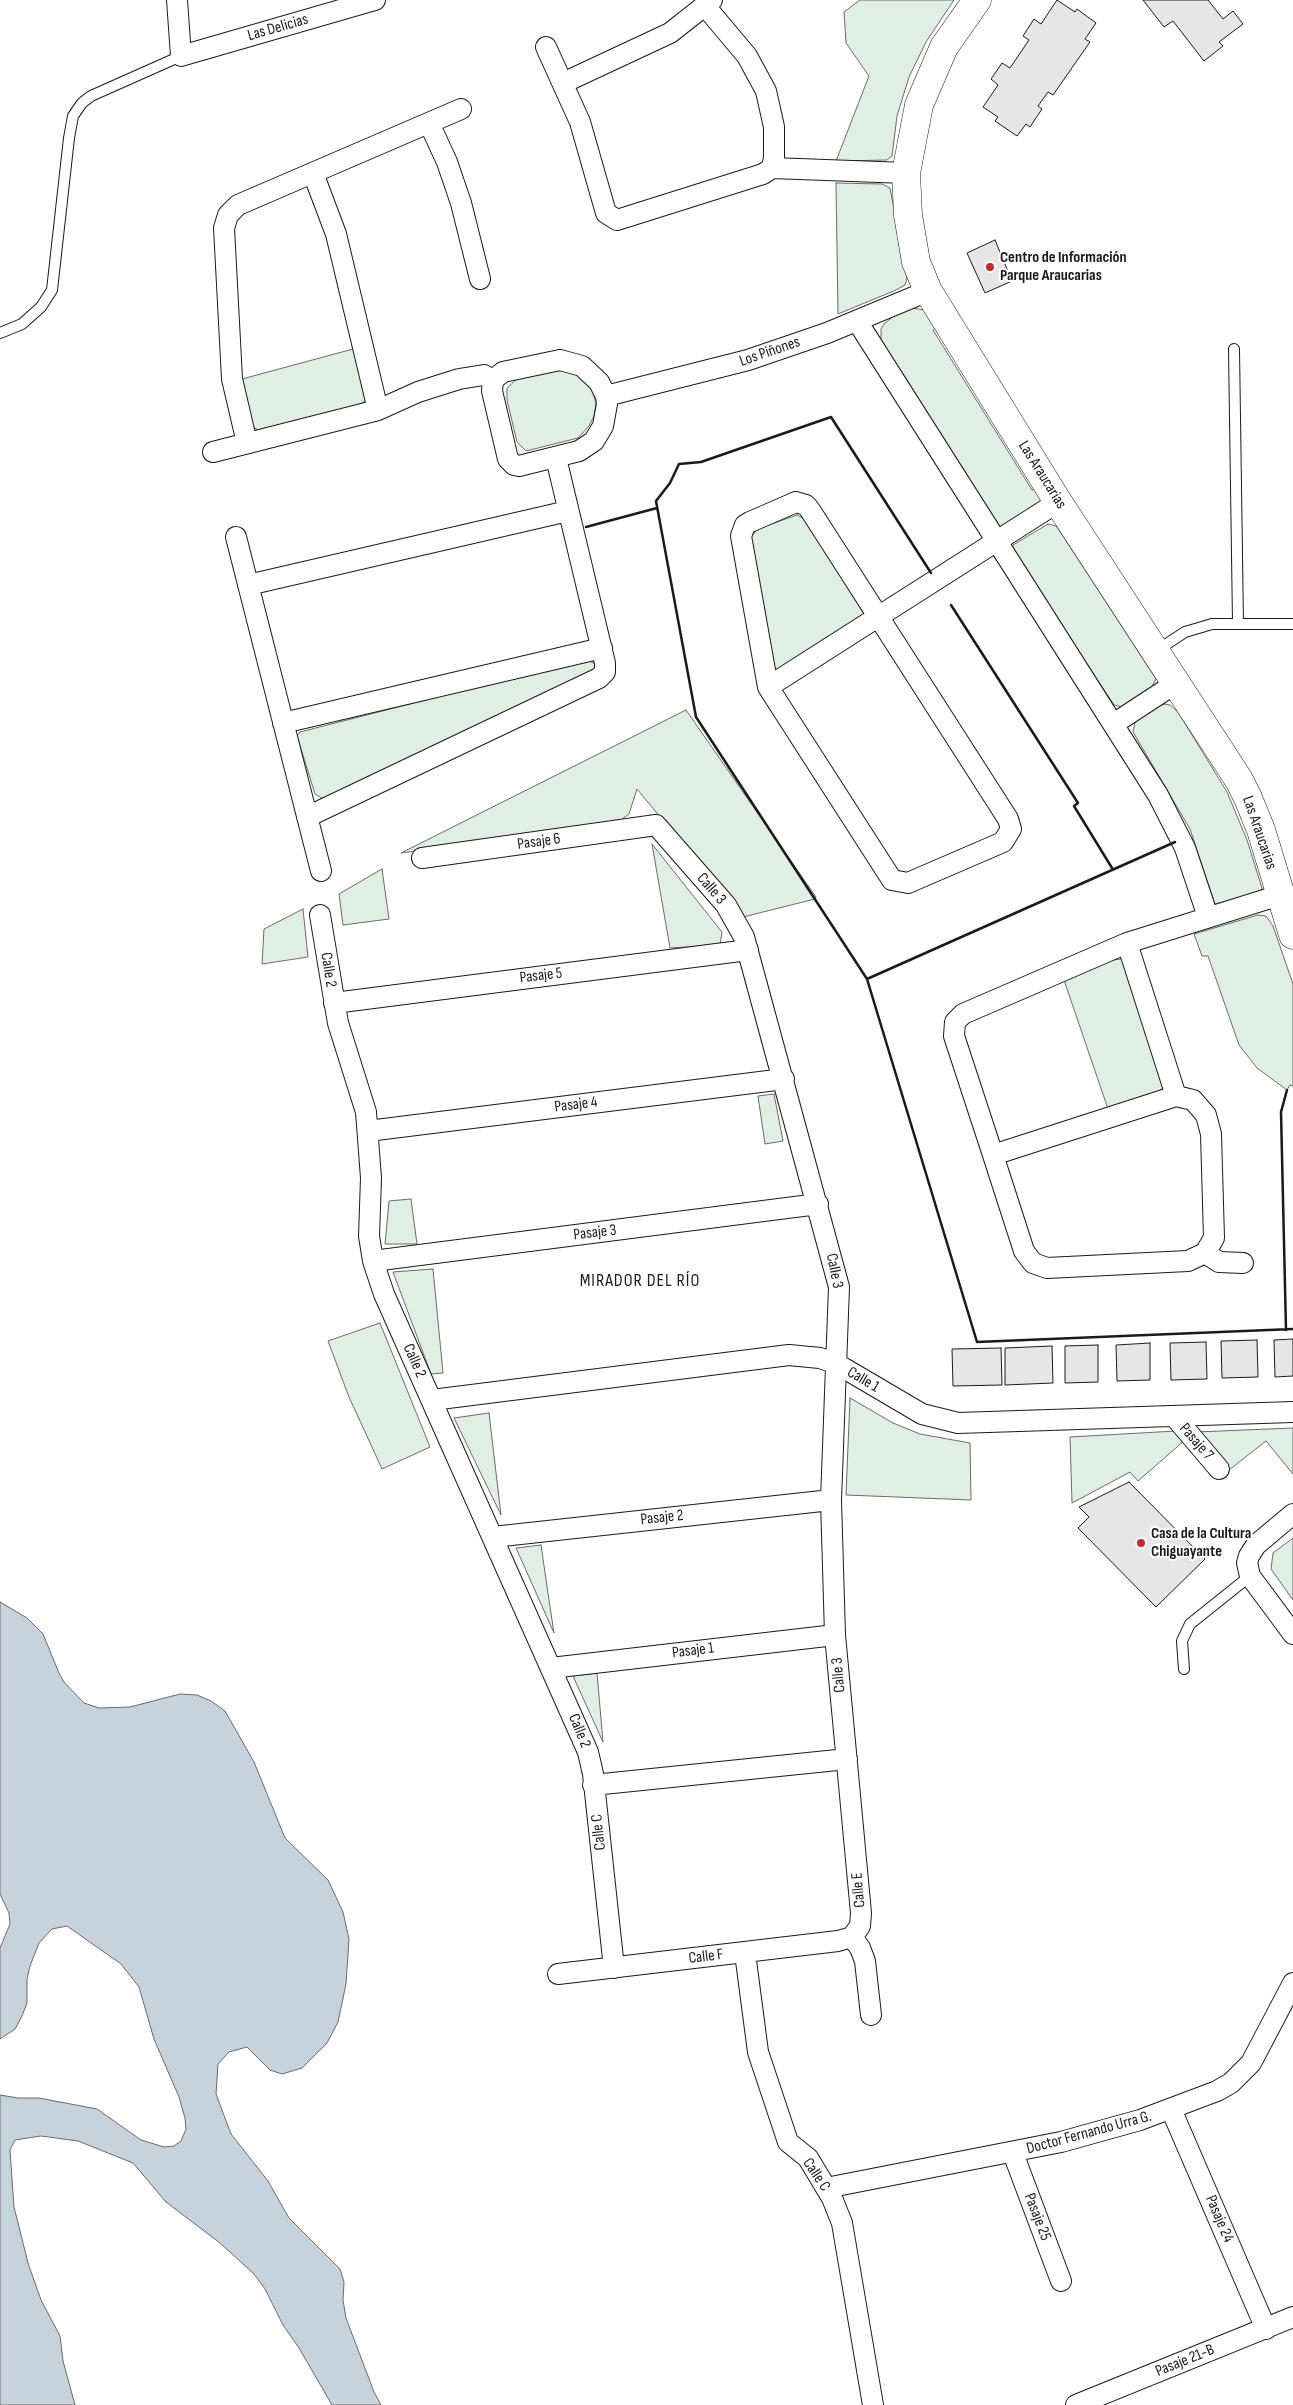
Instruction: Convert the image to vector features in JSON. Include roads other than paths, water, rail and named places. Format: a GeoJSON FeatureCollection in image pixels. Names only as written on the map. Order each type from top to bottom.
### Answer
{"type":"FeatureCollection","features":[{"type":"Feature","properties":{"kind":"street"},"geometry":{"type":"LineString","coordinates":[[178,0],[181,56]]}},
{"type":"Feature","properties":{"kind":"street","name":"Las Delicias"},"geometry":{"type":"LineString","coordinates":[[181,56],[375,0]]}},
{"type":"Feature","properties":{"kind":"street","name":"Las Araucarias"},"geometry":{"type":"LineString","coordinates":[[977,0],[954,30],[926,85],[916,120],[906,173],[910,233],[916,262],[928,291],[1058,502],[1176,683],[1248,798],[1261,830],[1293,935]]}},
{"type":"Feature","properties":{"kind":"street"},"geometry":{"type":"LineString","coordinates":[[562,83],[670,33],[708,3],[747,56],[766,91],[774,127],[774,158],[772,168]]}},
{"type":"Feature","properties":{"kind":"street"},"geometry":{"type":"LineString","coordinates":[[546,47],[580,122],[603,207],[611,218],[623,220],[763,174],[772,168],[906,173]]}},
{"type":"Feature","properties":{"kind":"street"},"geometry":{"type":"LineString","coordinates":[[247,444],[232,379],[225,221],[232,209],[238,204],[461,109]]}},
{"type":"Feature","properties":{"kind":"street"},"geometry":{"type":"LineString","coordinates":[[429,123],[447,162],[461,203],[480,279]]}},
{"type":"Feature","properties":{"kind":"street"},"geometry":{"type":"LineString","coordinates":[[313,173],[336,234],[378,410]]}},
{"type":"Feature","properties":{"kind":"street","name":"Los Piñones"},"geometry":{"type":"LineString","coordinates":[[606,396],[748,360],[857,321],[928,291]]}},
{"type":"Feature","properties":{"kind":"street"},"geometry":{"type":"LineString","coordinates":[[857,321],[1114,723],[1179,834],[1192,866],[1208,917]]}},
{"type":"Feature","properties":{"kind":"street"},"geometry":{"type":"LineString","coordinates":[[550,361],[568,361],[582,366],[594,375],[606,396],[606,419],[594,441],[579,451],[556,458],[519,466],[511,462],[492,391],[493,380],[503,372],[550,361]]}},
{"type":"Feature","properties":{"kind":"street"},"geometry":{"type":"LineString","coordinates":[[213,452],[378,410],[418,392],[459,379],[484,375],[493,380]]}},
{"type":"Feature","properties":{"kind":"street"},"geometry":{"type":"LineString","coordinates":[[307,817],[599,678],[605,672],[606,667],[602,648],[556,458]]}},
{"type":"Feature","properties":{"kind":"street"},"geometry":{"type":"LineString","coordinates":[[768,687],[1058,502]]}},
{"type":"Feature","properties":{"kind":"street"},"geometry":{"type":"LineString","coordinates":[[801,503],[806,505],[879,617],[1008,819],[1011,829],[1003,842],[908,883],[892,880],[768,687],[741,542],[742,530],[750,522],[791,504],[801,503]]}},
{"type":"Feature","properties":{"kind":"street"},"geometry":{"type":"LineString","coordinates":[[248,586],[568,511]]}},
{"type":"Feature","properties":{"kind":"street"},"geometry":{"type":"LineString","coordinates":[[236,537],[321,871]]}},
{"type":"Feature","properties":{"kind":"street"},"geometry":{"type":"LineString","coordinates":[[283,723],[602,648]]}},
{"type":"Feature","properties":{"kind":"street"},"geometry":{"type":"LineString","coordinates":[[1114,723],[1176,683]]}},
{"type":"Feature","properties":{"kind":"street","name":"Pasaje 6"},"geometry":{"type":"LineString","coordinates":[[422,858],[656,825]]}},
{"type":"Feature","properties":{"kind":"street","name":"Calle 3"},"geometry":{"type":"LineString","coordinates":[[656,825],[729,910],[739,925],[748,950],[784,1079],[839,1287],[831,1500],[835,1634],[846,1758]]}},
{"type":"Feature","properties":{"kind":"street"},"geometry":{"type":"LineString","coordinates":[[993,1155],[1176,1096],[1193,1100],[1201,1107],[1209,1125],[1214,1238],[1205,1253],[1188,1261],[1047,1268],[1033,1263],[1024,1250],[954,1036],[955,1022],[963,1014],[1127,943],[1280,895]]}},
{"type":"Feature","properties":{"kind":"street","name":"Calle 2"},"geometry":{"type":"LineString","coordinates":[[320,915],[334,1002],[361,1092],[368,1131],[371,1178],[369,1236],[373,1261],[384,1294],[586,1747],[594,1785]]}},
{"type":"Feature","properties":{"kind":"street"},"geometry":{"type":"LineString","coordinates":[[1127,943],[1176,1096]]}},
{"type":"Feature","properties":{"kind":"street","name":"Pasaje 5"},"geometry":{"type":"LineString","coordinates":[[334,1002],[748,950]]}},
{"type":"Feature","properties":{"kind":"street","name":"Pasaje 4"},"geometry":{"type":"LineString","coordinates":[[368,1131],[784,1079]]}},
{"type":"Feature","properties":{"kind":"street","name":"Pasaje 3"},"geometry":{"type":"LineString","coordinates":[[373,1261],[818,1204]]}},
{"type":"Feature","properties":{"kind":"street"},"geometry":{"type":"LineString","coordinates":[[1205,1253],[1219,1262],[1244,1263]]}},
{"type":"Feature","properties":{"kind":"street","name":"Calle 1"},"geometry":{"type":"LineString","coordinates":[[432,1400],[772,1357],[813,1357],[837,1364],[922,1414],[958,1423],[1293,1412]]}},
{"type":"Feature","properties":{"kind":"street","name":"Pasaje 7"},"geometry":{"type":"LineString","coordinates":[[1174,1416],[1219,1469]]}},
{"type":"Feature","properties":{"kind":"street","name":"Pasaje 2"},"geometry":{"type":"LineString","coordinates":[[493,1537],[831,1500]]}},
{"type":"Feature","properties":{"kind":"street"},"geometry":{"type":"LineString","coordinates":[[1293,1514],[1252,1550],[1248,1563],[1250,1576],[1293,1634]]}},
{"type":"Feature","properties":{"kind":"street","name":"Pasaje 1"},"geometry":{"type":"LineString","coordinates":[[551,1668],[835,1634]]}},
{"type":"Feature","properties":{"kind":"street"},"geometry":{"type":"LineString","coordinates":[[594,1785],[846,1758]]}},
{"type":"Feature","properties":{"kind":"street","name":"Calle E"},"geometry":{"type":"LineString","coordinates":[[846,1758],[862,1920],[857,1932],[852,1937]]}},
{"type":"Feature","properties":{"kind":"street","name":"Calle C"},"geometry":{"type":"LineString","coordinates":[[594,1785],[614,1968]]}},
{"type":"Feature","properties":{"kind":"street"},"geometry":{"type":"LineString","coordinates":[[852,1937],[860,1948],[865,1961],[871,2014]]}},
{"type":"Feature","properties":{"kind":"street","name":"Calle F"},"geometry":{"type":"LineString","coordinates":[[558,1974],[838,1942],[852,1937]]}},
{"type":"Feature","properties":{"kind":"street","name":"Calle C"},"geometry":{"type":"LineString","coordinates":[[745,1953],[755,2032],[766,2079],[788,2142],[808,2158],[837,2208],[846,2238],[873,2405]]}},
{"type":"Feature","properties":{"kind":"street","name":"Doctor Fernando Urra G."},"geometry":{"type":"LineString","coordinates":[[826,2188],[1013,2153],[1108,2130],[1217,2091],[1243,2072],[1258,2053],[1293,1983]]}},
{"type":"Feature","properties":{"kind":"street","name":"Pasaje 24"},"geometry":{"type":"LineString","coordinates":[[1171,2109],[1266,2329]]}},
{"type":"Feature","properties":{"kind":"street","name":"Pasaje 25"},"geometry":{"type":"LineString","coordinates":[[1013,2153],[1061,2281]]}},
{"type":"Feature","properties":{"kind":"street","name":"Pasaje 21-B"},"geometry":{"type":"LineString","coordinates":[[1076,2405],[1293,2317]]}},
{"type":"Feature","properties":{"kind":"lane"},"geometry":{"type":"LineString","coordinates":[[0,333],[22,324],[41,307],[52,290],[73,116],[82,103],[91,96],[181,56]]}},
{"type":"Feature","properties":{"kind":"lane"},"geometry":{"type":"LineString","coordinates":[[1234,349],[1238,623]]}},
{"type":"Feature","properties":{"kind":"lane"},"geometry":{"type":"LineString","coordinates":[[1156,652],[1169,640],[1198,627],[1212,624],[1293,624]]}},
{"type":"Feature","properties":{"kind":"lane"},"geometry":{"type":"LineString","coordinates":[[1184,1669],[1182,1641],[1190,1624],[1250,1576]]}},
{"type":"Feature","properties":{"kind":"place","name":"Centro de Información Parque Araucarias"},"geometry":{"type":"Point","coordinates":[990,267]}},
{"type":"Feature","properties":{"kind":"place","name":"Casa de la Cultura Chiguayante"},"geometry":{"type":"Point","coordinates":[1141,1543]}},
{"type":"Feature","properties":{"kind":"district","name":"MIRADOR DEL RÍO"},"geometry":{"type":"Point","coordinates":[640,1281]}}]}
